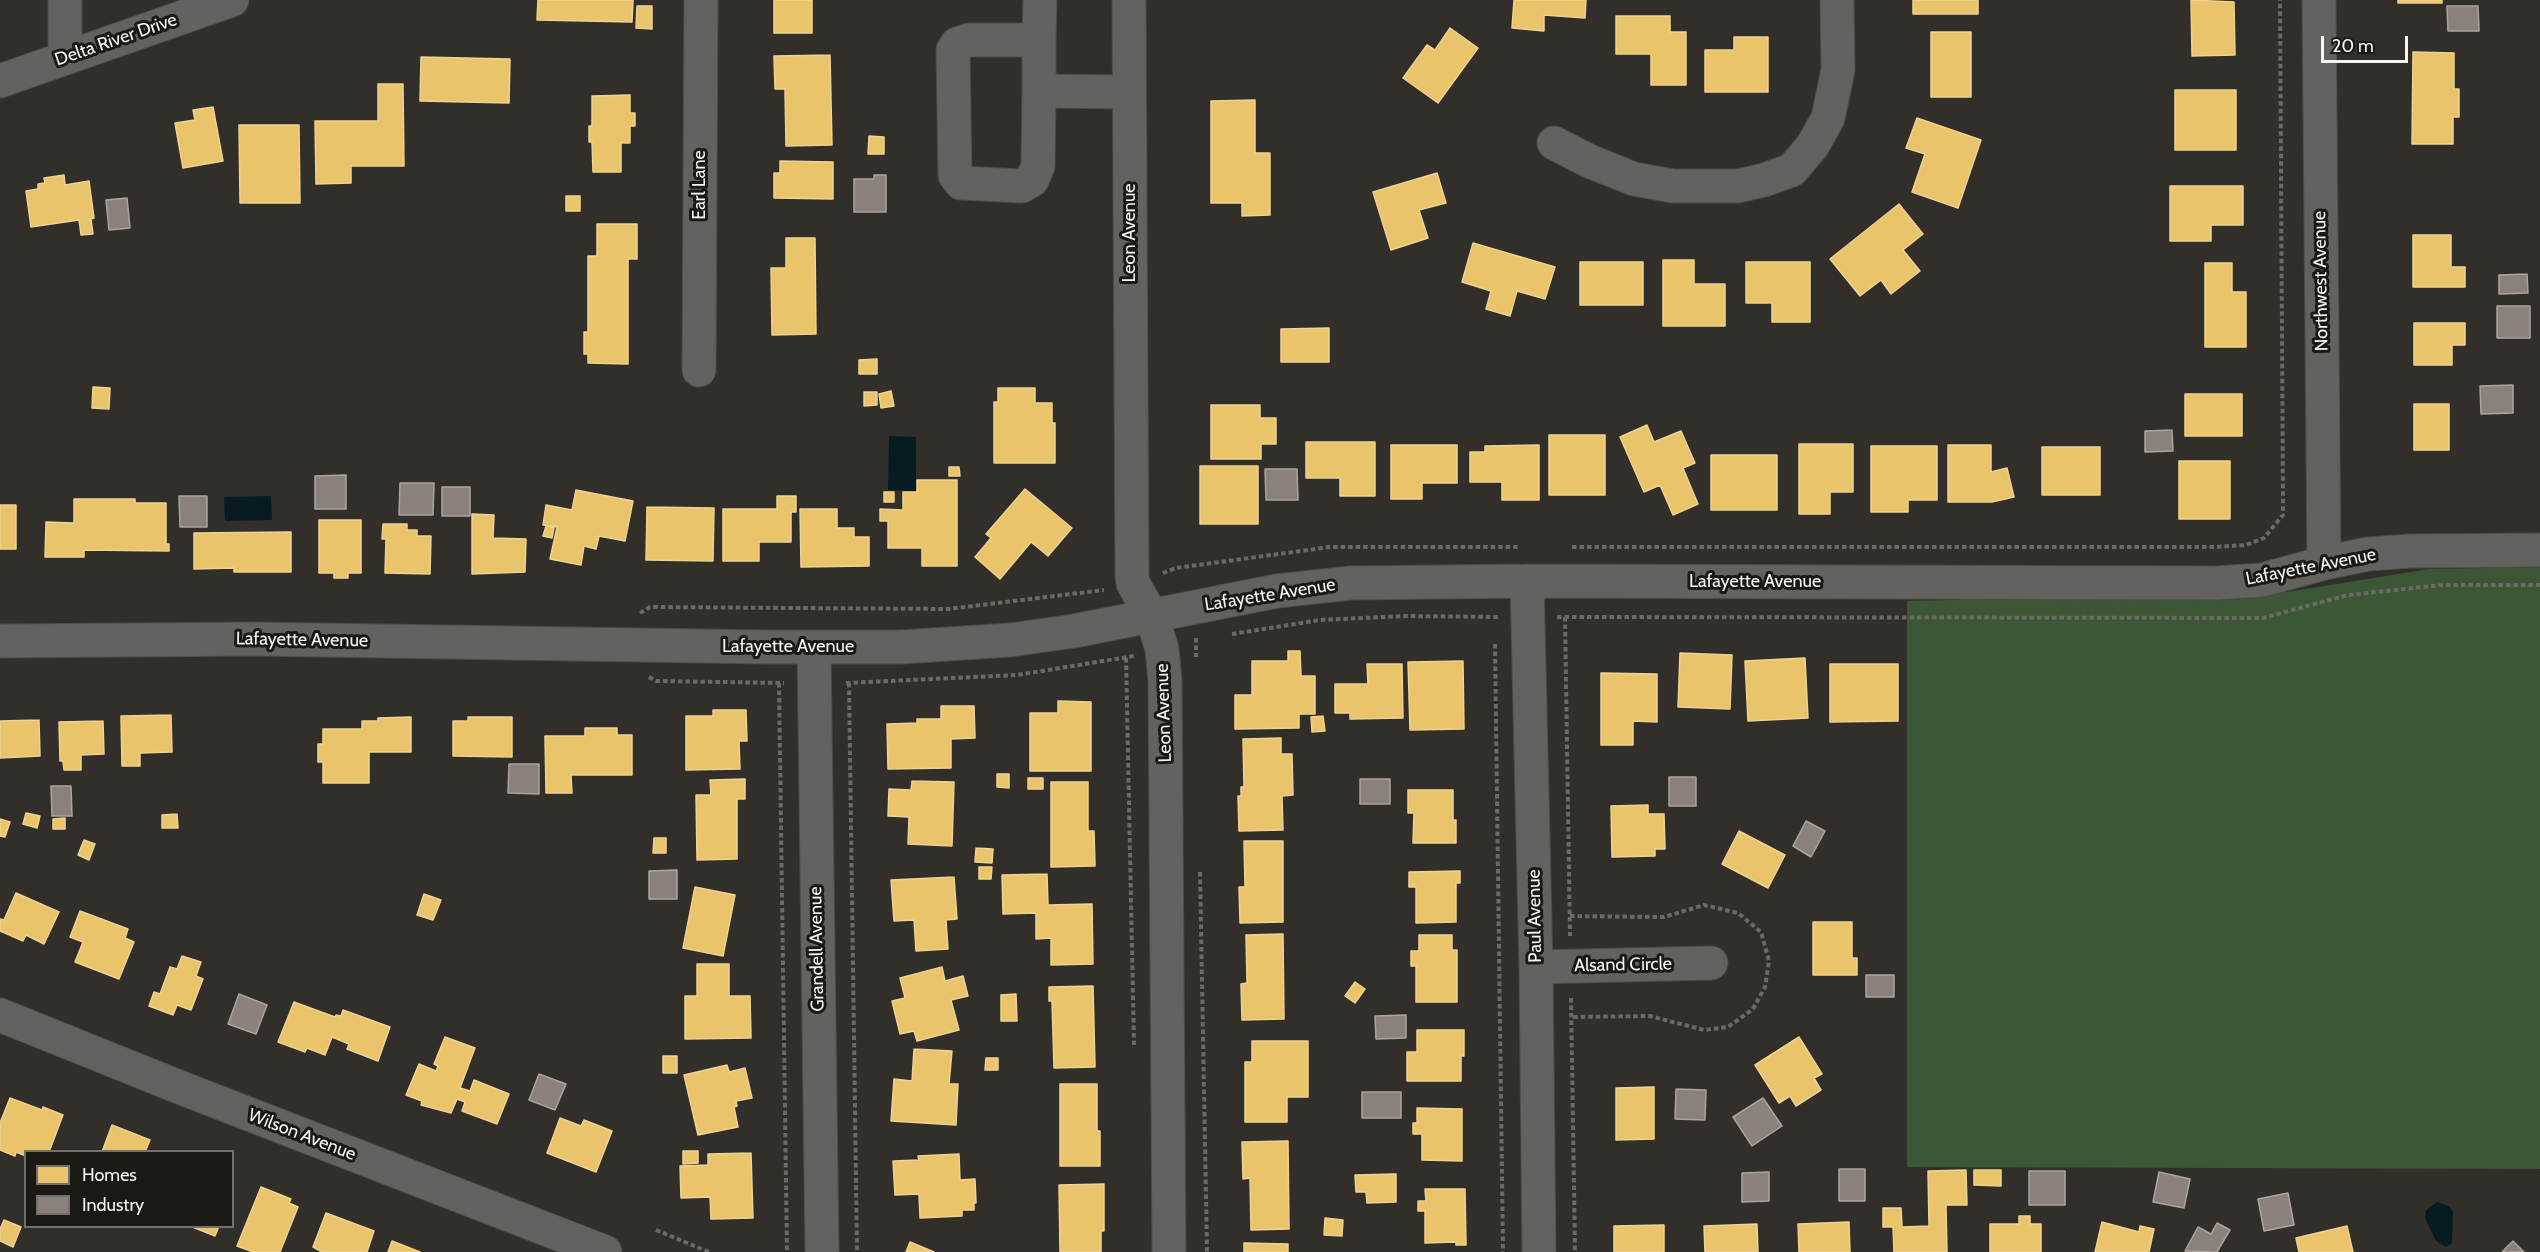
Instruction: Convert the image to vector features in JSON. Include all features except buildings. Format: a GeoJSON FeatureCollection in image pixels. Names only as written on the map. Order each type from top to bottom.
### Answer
{"type":"FeatureCollection","features":[{"type":"Feature","properties":{"kind":"street"},"geometry":{"type":"LineString","coordinates":[[64,58],[65,0]]}},
{"type":"Feature","properties":{"kind":"street","name":"Delta River Drive"},"geometry":{"type":"LineString","coordinates":[[0,81],[232,0]]}},
{"type":"Feature","properties":{"kind":"street","name":"Earl Lane"},"geometry":{"type":"LineString","coordinates":[[699,370],[701,0]]}},
{"type":"Feature","properties":{"kind":"street"},"geometry":{"type":"LineString","coordinates":[[1039,40],[969,40],[957,44],[953,50],[955,175],[961,183],[1022,186],[1032,180],[1038,166],[1040,0]]}},
{"type":"Feature","properties":{"kind":"street","name":"Leon Avenue"},"geometry":{"type":"LineString","coordinates":[[1129,0],[1133,582],[1152,617],[1162,649],[1165,681],[1169,1252]]}},
{"type":"Feature","properties":{"kind":"street"},"geometry":{"type":"LineString","coordinates":[[1554,143],[1588,161],[1634,178],[1673,186],[1738,186],[1792,170],[1813,145],[1828,118],[1838,70],[1837,0]]}},
{"type":"Feature","properties":{"kind":"street","name":"Northwest Avenue"},"geometry":{"type":"LineString","coordinates":[[2319,0],[2324,563]]}},
{"type":"Feature","properties":{"kind":"street"},"geometry":{"type":"LineString","coordinates":[[1039,91],[1129,92]]}},
{"type":"Feature","properties":{"kind":"street","name":"Lafayette Avenue"},"geometry":{"type":"LineString","coordinates":[[0,641],[255,639],[901,647],[1010,640],[1074,631],[1277,591],[1350,583],[1527,581],[2216,583],[2262,580],[2368,554],[2410,551],[2540,550]]}},
{"type":"Feature","properties":{"kind":"street","name":"Paul Avenue"},"geometry":{"type":"LineString","coordinates":[[1527,581],[1536,967],[1539,1252]]}},
{"type":"Feature","properties":{"kind":"street","name":"Grandell Avenue"},"geometry":{"type":"LineString","coordinates":[[814,647],[822,1252]]}},
{"type":"Feature","properties":{"kind":"street","name":"Alsand Circle"},"geometry":{"type":"LineString","coordinates":[[1536,967],[1711,963]]}},
{"type":"Feature","properties":{"kind":"street","name":"Wilson Avenue"},"geometry":{"type":"LineString","coordinates":[[0,1015],[605,1252]]}},
{"type":"Feature","properties":{"kind":"path"},"geometry":{"type":"LineString","coordinates":[[1575,1252],[1562,547],[2215,547],[2246,545],[2264,538],[2283,515],[2280,0]]}},
{"type":"Feature","properties":{"kind":"path"},"geometry":{"type":"LineString","coordinates":[[638,615],[650,607],[948,609],[1105,590],[1176,568],[1330,547],[1527,547]]}},
{"type":"Feature","properties":{"kind":"path"},"geometry":{"type":"LineString","coordinates":[[1494,617],[1494,629]]}},
{"type":"Feature","properties":{"kind":"path"},"geometry":{"type":"LineString","coordinates":[[1495,641],[1503,1252]]}},
{"type":"Feature","properties":{"kind":"path"},"geometry":{"type":"LineString","coordinates":[[1126,658],[1134,1050]]}},
{"type":"Feature","properties":{"kind":"path"},"geometry":{"type":"LineString","coordinates":[[779,682],[787,1252]]}},
{"type":"Feature","properties":{"kind":"path"},"geometry":{"type":"LineString","coordinates":[[849,683],[857,1252]]}},
{"type":"Feature","properties":{"kind":"path"},"geometry":{"type":"LineString","coordinates":[[656,1230],[709,1252]]}},
{"type":"Feature","properties":{"kind":"green space"},"geometry":{"type":"Polygon","coordinates":[[[2540,567],[2540,1169],[1907,1167],[1907,601],[2287,592],[2429,569],[2540,567]]]}},
{"type":"Feature","properties":{"kind":"water"},"geometry":{"type":"Polygon","coordinates":[[[889,436],[916,437],[916,491],[888,490],[889,436]]]}},
{"type":"Feature","properties":{"kind":"water"},"geometry":{"type":"Polygon","coordinates":[[[271,496],[272,520],[225,521],[224,497],[271,496]]]}},
{"type":"Feature","properties":{"kind":"water"},"geometry":{"type":"Polygon","coordinates":[[[2437,1202],[2449,1206],[2453,1212],[2452,1243],[2446,1247],[2436,1241],[2425,1218],[2426,1210],[2437,1202]]]}}]}
